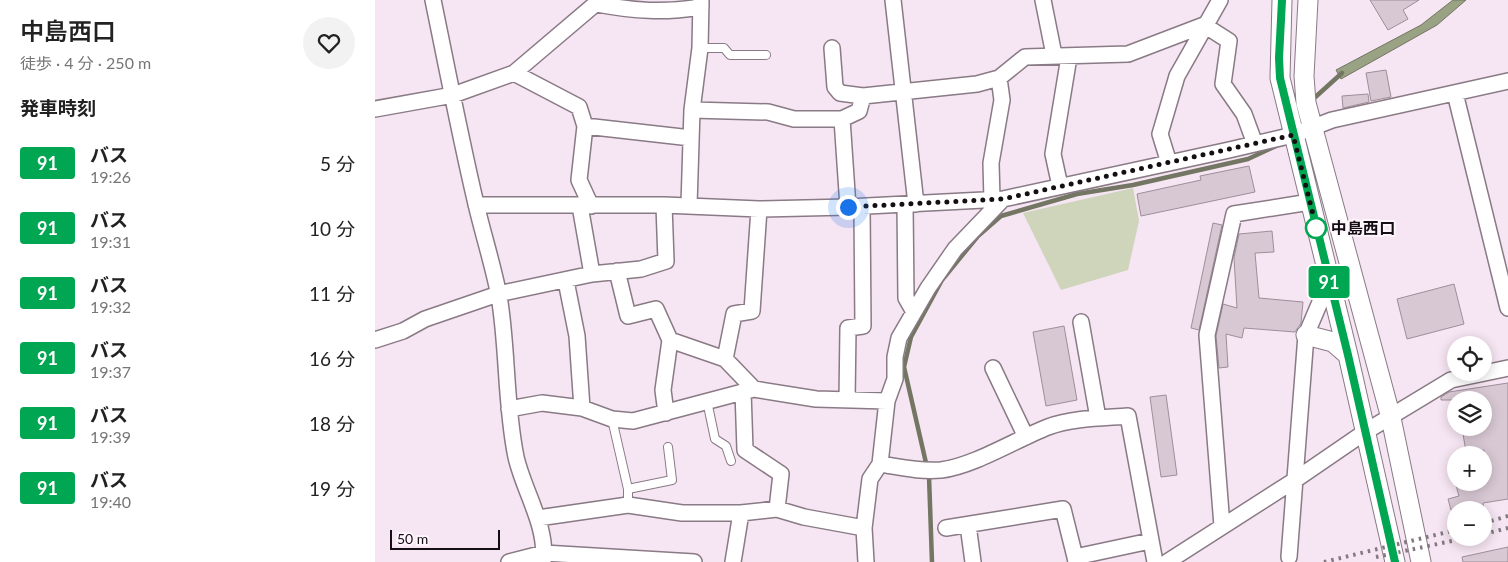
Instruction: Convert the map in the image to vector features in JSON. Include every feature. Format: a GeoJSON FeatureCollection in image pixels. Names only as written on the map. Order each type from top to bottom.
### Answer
{"type":"FeatureCollection","features":[{"type":"Feature","properties":{"kind":"street"},"geometry":{"type":"LineString","coordinates":[[433,0],[476,205],[498,294],[508,368],[509,409],[516,457],[526,493],[538,518],[544,557]]}},
{"type":"Feature","properties":{"kind":"street"},"geometry":{"type":"LineString","coordinates":[[893,0],[903,92],[911,204],[906,298],[914,312]]}},
{"type":"Feature","properties":{"kind":"street"},"geometry":{"type":"LineString","coordinates":[[1043,0],[1062,56],[1053,154],[1060,186]]}},
{"type":"Feature","properties":{"kind":"street"},"geometry":{"type":"LineString","coordinates":[[1169,163],[1160,134],[1177,76],[1204,25],[1220,0]]}},
{"type":"Feature","properties":{"kind":"street"},"geometry":{"type":"LineString","coordinates":[[1282,0],[1279,58],[1280,78],[1348,355],[1395,562]]}},
{"type":"Feature","properties":{"kind":"street"},"geometry":{"type":"LineString","coordinates":[[1308,0],[1304,76],[1306,103],[1391,418],[1421,562]]}},
{"type":"Feature","properties":{"kind":"street"},"geometry":{"type":"LineString","coordinates":[[375,109],[453,95],[514,73],[598,2],[621,9],[667,12],[701,4],[700,48],[692,110],[689,205]]}},
{"type":"Feature","properties":{"kind":"street"},"geometry":{"type":"LineString","coordinates":[[832,48],[835,87],[840,93],[863,96],[977,84],[999,78],[1025,57],[1128,54],[1204,25]]}},
{"type":"Feature","properties":{"kind":"street"},"geometry":{"type":"LineString","coordinates":[[1204,25],[1229,41],[1223,84],[1244,114],[1255,144]]}},
{"type":"Feature","properties":{"kind":"street"},"geometry":{"type":"LineString","coordinates":[[514,73],[579,107],[585,126],[579,180],[586,206],[591,274]]}},
{"type":"Feature","properties":{"kind":"street"},"geometry":{"type":"LineString","coordinates":[[998,200],[991,163],[1002,100],[999,78]]}},
{"type":"Feature","properties":{"kind":"street"},"geometry":{"type":"LineString","coordinates":[[476,205],[586,206],[664,204],[759,208],[855,207],[998,200],[1255,144],[1293,135],[1312,127],[1508,81]]}},
{"type":"Feature","properties":{"kind":"street"},"geometry":{"type":"LineString","coordinates":[[1455,93],[1508,308]]}},
{"type":"Feature","properties":{"kind":"street"},"geometry":{"type":"LineString","coordinates":[[692,110],[767,112],[794,119],[842,119],[859,111],[863,96]]}},
{"type":"Feature","properties":{"kind":"street"},"geometry":{"type":"LineString","coordinates":[[1293,135],[1300,125],[1306,103]]}},
{"type":"Feature","properties":{"kind":"street"},"geometry":{"type":"LineString","coordinates":[[842,119],[855,207],[863,326],[848,328],[847,400]]}},
{"type":"Feature","properties":{"kind":"street"},"geometry":{"type":"LineString","coordinates":[[585,126],[691,138]]}},
{"type":"Feature","properties":{"kind":"street"},"geometry":{"type":"LineString","coordinates":[[1299,159],[1304,135],[1312,127]]}},
{"type":"Feature","properties":{"kind":"street"},"geometry":{"type":"LineString","coordinates":[[866,562],[864,528],[869,479],[880,464],[887,401],[895,379],[895,357],[899,338],[955,249],[998,200]]}},
{"type":"Feature","properties":{"kind":"street"},"geometry":{"type":"LineString","coordinates":[[1222,526],[1207,335],[1234,214],[1310,202]]}},
{"type":"Feature","properties":{"kind":"street"},"geometry":{"type":"LineString","coordinates":[[375,340],[403,331],[425,319],[498,294],[566,281],[591,274],[641,269],[666,261],[664,204]]}},
{"type":"Feature","properties":{"kind":"street"},"geometry":{"type":"LineString","coordinates":[[725,359],[734,314],[752,310],[759,208]]}},
{"type":"Feature","properties":{"kind":"street"},"geometry":{"type":"LineString","coordinates":[[617,271],[628,316],[656,309],[670,340],[663,390],[665,412]]}},
{"type":"Feature","properties":{"kind":"street"},"geometry":{"type":"LineString","coordinates":[[566,281],[577,336],[583,408]]}},
{"type":"Feature","properties":{"kind":"street"},"geometry":{"type":"LineString","coordinates":[[1289,557],[1305,336],[1329,281]]}},
{"type":"Feature","properties":{"kind":"street"},"geometry":{"type":"LineString","coordinates":[[1081,322],[1098,418]]}},
{"type":"Feature","properties":{"kind":"street"},"geometry":{"type":"LineString","coordinates":[[1305,336],[1333,342],[1348,355]]}},
{"type":"Feature","properties":{"kind":"street"},"geometry":{"type":"LineString","coordinates":[[670,340],[725,359],[749,390],[745,450],[781,474],[777,509]]}},
{"type":"Feature","properties":{"kind":"street"},"geometry":{"type":"LineString","coordinates":[[993,368],[1026,437]]}},
{"type":"Feature","properties":{"kind":"street"},"geometry":{"type":"LineString","coordinates":[[1167,562],[1295,480],[1365,432],[1451,380],[1508,368]]}},
{"type":"Feature","properties":{"kind":"street"},"geometry":{"type":"LineString","coordinates":[[509,409],[542,403],[583,408],[612,419],[633,421],[749,390],[816,398],[887,401]]}},
{"type":"Feature","properties":{"kind":"street"},"geometry":{"type":"LineString","coordinates":[[880,464],[926,470],[943,470],[967,462],[1050,427],[1098,418],[1128,416],[1155,562]]}},
{"type":"Feature","properties":{"kind":"street"},"geometry":{"type":"LineString","coordinates":[[538,518],[628,505],[682,513],[741,513],[777,509],[804,517],[864,528]]}},
{"type":"Feature","properties":{"kind":"street"},"geometry":{"type":"LineString","coordinates":[[946,528],[1063,509],[1075,560],[1150,541]]}},
{"type":"Feature","properties":{"kind":"street"},"geometry":{"type":"LineString","coordinates":[[733,562],[741,513]]}},
{"type":"Feature","properties":{"kind":"street"},"geometry":{"type":"LineString","coordinates":[[968,525],[973,562]]}},
{"type":"Feature","properties":{"kind":"street"},"geometry":{"type":"LineString","coordinates":[[509,562],[544,557],[694,562]]}},
{"type":"Feature","properties":{"kind":"lane"},"geometry":{"type":"LineString","coordinates":[[700,48],[724,48],[730,55],[766,55]]}},
{"type":"Feature","properties":{"kind":"lane"},"geometry":{"type":"LineString","coordinates":[[707,401],[715,438],[726,446],[731,461]]}},
{"type":"Feature","properties":{"kind":"lane"},"geometry":{"type":"LineString","coordinates":[[612,419],[628,489],[628,505]]}},
{"type":"Feature","properties":{"kind":"lane"},"geometry":{"type":"LineString","coordinates":[[628,489],[672,480],[668,447]]}},
{"type":"Feature","properties":{"kind":"shaded area"},"geometry":{"type":"Polygon","coordinates":[[[1453,0],[1466,0],[1437,25],[1341,79],[1336,70],[1421,25],[1453,0]]]}},
{"type":"Feature","properties":{"kind":"shaded area"},"geometry":{"type":"Polygon","coordinates":[[[1133,188],[1139,221],[1128,270],[1061,290],[1023,213],[1133,188]]]}},
{"type":"Feature","properties":{"kind":"building"},"geometry":{"type":"Polygon","coordinates":[[[1370,0],[1419,0],[1403,10],[1408,19],[1388,30],[1370,0]]]}},
{"type":"Feature","properties":{"kind":"building"},"geometry":{"type":"Polygon","coordinates":[[[1386,70],[1391,97],[1371,101],[1366,73],[1386,70]]]}},
{"type":"Feature","properties":{"kind":"building"},"geometry":{"type":"Polygon","coordinates":[[[1368,94],[1369,102],[1343,108],[1342,96],[1368,94]]]}},
{"type":"Feature","properties":{"kind":"building"},"geometry":{"type":"Polygon","coordinates":[[[1249,166],[1255,192],[1141,216],[1137,194],[1201,180],[1200,176],[1249,166]]]}},
{"type":"Feature","properties":{"kind":"building"},"geometry":{"type":"Polygon","coordinates":[[[1213,223],[1222,225],[1199,330],[1191,328],[1213,223]]]}},
{"type":"Feature","properties":{"kind":"building"},"geometry":{"type":"Polygon","coordinates":[[[1272,231],[1274,252],[1255,253],[1259,298],[1303,302],[1301,323],[1295,332],[1244,328],[1242,338],[1226,334],[1228,367],[1219,368],[1216,336],[1223,304],[1237,308],[1234,258],[1239,234],[1272,231]]]}},
{"type":"Feature","properties":{"kind":"building"},"geometry":{"type":"Polygon","coordinates":[[[1454,284],[1464,324],[1407,339],[1397,299],[1454,284]]]}},
{"type":"Feature","properties":{"kind":"building"},"geometry":{"type":"Polygon","coordinates":[[[1064,326],[1077,400],[1046,406],[1033,332],[1064,326]]]}},
{"type":"Feature","properties":{"kind":"building"},"geometry":{"type":"Polygon","coordinates":[[[1508,383],[1508,499],[1492,502],[1449,501],[1448,499],[1459,496],[1458,491],[1492,491],[1492,446],[1465,446],[1463,436],[1492,436],[1492,391],[1456,391],[1508,383]]]}},
{"type":"Feature","properties":{"kind":"building"},"geometry":{"type":"Polygon","coordinates":[[[1447,393],[1447,400],[1441,400],[1441,397],[1447,393]]]}},
{"type":"Feature","properties":{"kind":"building"},"geometry":{"type":"Polygon","coordinates":[[[1166,395],[1177,475],[1161,477],[1150,397],[1166,395]]]}},
{"type":"Feature","properties":{"kind":"building"},"geometry":{"type":"Polygon","coordinates":[[[1508,547],[1508,562],[1463,562],[1462,557],[1508,547]]]}},
{"type":"Feature","properties":{"kind":"waterway"},"geometry":{"type":"LineString","coordinates":[[1311,101],[1342,73]]}},
{"type":"Feature","properties":{"kind":"waterway"},"geometry":{"type":"LineString","coordinates":[[932,562],[929,476],[904,367],[911,337],[942,280],[978,236],[1001,216],[1077,194],[1133,185],[1248,159],[1276,146]]}},
{"type":"Feature","properties":{"kind":"railway"},"geometry":{"type":"LineString","coordinates":[[1492,521],[1508,516]]}},
{"type":"Feature","properties":{"kind":"railway"},"geometry":{"type":"LineString","coordinates":[[1492,532],[1508,528]]}},
{"type":"Feature","properties":{"kind":"railway"},"geometry":{"type":"LineString","coordinates":[[1324,562],[1447,532]]}},
{"type":"Feature","properties":{"kind":"railway"},"geometry":{"type":"LineString","coordinates":[[1376,557],[1447,542]]}},
{"type":"Feature","properties":{"kind":"bus line","name":"91"},"geometry":{"type":"LineString","coordinates":[[1282,0],[1279,58],[1280,78],[1286,108],[1348,355],[1395,562]]}},
{"type":"Feature","properties":{"kind":"place","name":"中島西口"},"geometry":{"type":"Point","coordinates":[1316,228]}},
{"type":"Feature","properties":{"kind":"route"},"geometry":{"type":"LineString","coordinates":[[848,207],[1003,199],[1293,135],[1318,234],[1316,228]]}}]}
